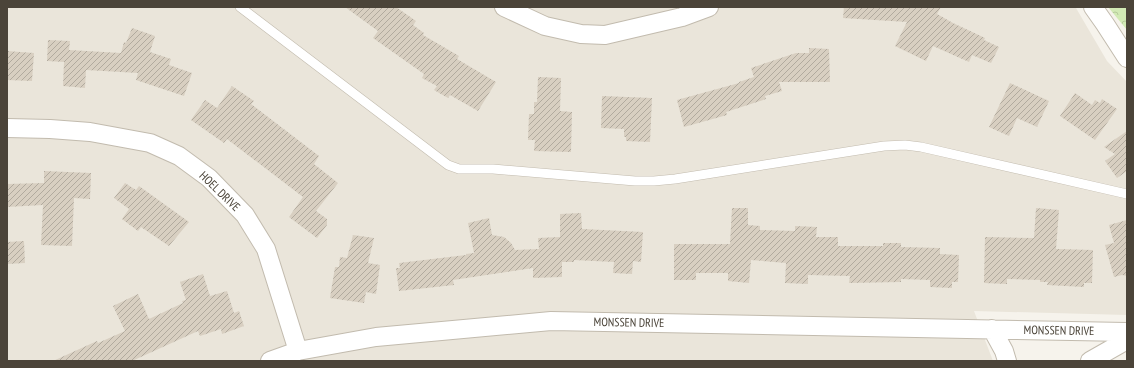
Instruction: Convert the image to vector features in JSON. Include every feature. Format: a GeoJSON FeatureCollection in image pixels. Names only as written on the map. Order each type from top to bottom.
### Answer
{"type":"FeatureCollection","features":[{"type":"Feature","properties":{"kind":"street"},"geometry":{"type":"LineString","coordinates":[[504,7],[545,26],[581,34],[605,35],[682,17],[709,7]]}},
{"type":"Feature","properties":{"kind":"street"},"geometry":{"type":"LineString","coordinates":[[1093,7],[1106,24],[1127,58]]}},
{"type":"Feature","properties":{"kind":"street","name":"HOEL DRIVE"},"geometry":{"type":"LineString","coordinates":[[7,128],[90,132],[150,143],[180,156],[209,178],[245,215],[266,249],[298,351]]}},
{"type":"Feature","properties":{"kind":"street","name":"MONSSEN DRIVE"},"geometry":{"type":"LineString","coordinates":[[270,361],[298,351],[376,337],[551,321],[1127,332]]}},
{"type":"Feature","properties":{"kind":"street"},"geometry":{"type":"LineString","coordinates":[[992,329],[1004,351],[1007,361]]}},
{"type":"Feature","properties":{"kind":"street"},"geometry":{"type":"LineString","coordinates":[[1090,361],[1127,340]]}},
{"type":"Feature","properties":{"kind":"lane"},"geometry":{"type":"LineString","coordinates":[[240,7],[448,165],[459,169],[493,169],[635,181],[654,181],[884,146],[905,145],[921,147],[1127,194]]}},
{"type":"Feature","properties":{"kind":"shaded area"},"geometry":{"type":"Polygon","coordinates":[[[7,7],[1076,8],[1107,61],[1127,82],[1127,315],[974,311],[993,361],[7,361],[7,7]]]}},
{"type":"Feature","properties":{"kind":"green space"},"geometry":{"type":"Polygon","coordinates":[[[1108,7],[1127,7],[1127,30],[1108,7]]]}},
{"type":"Feature","properties":{"kind":"building"},"geometry":{"type":"Polygon","coordinates":[[[345,7],[396,7],[416,21],[413,25],[424,33],[423,35],[459,56],[457,59],[496,82],[478,111],[450,95],[448,98],[434,90],[437,86],[422,78],[424,74],[373,38],[378,31],[345,7]]]}},
{"type":"Feature","properties":{"kind":"building"},"geometry":{"type":"Polygon","coordinates":[[[844,7],[941,7],[937,14],[985,38],[984,40],[999,47],[991,63],[972,55],[969,62],[933,46],[926,61],[895,46],[907,22],[843,18],[844,7]]]}},
{"type":"Feature","properties":{"kind":"building"},"geometry":{"type":"Polygon","coordinates":[[[132,28],[155,36],[150,52],[171,59],[169,65],[192,73],[184,96],[136,80],[138,73],[86,70],[85,88],[63,86],[64,62],[47,61],[48,40],[70,41],[69,50],[121,53],[124,42],[126,43],[132,28]]]}},
{"type":"Feature","properties":{"kind":"building"},"geometry":{"type":"Polygon","coordinates":[[[809,48],[829,49],[830,82],[779,82],[782,91],[765,96],[766,99],[726,112],[727,115],[684,127],[677,100],[739,83],[754,77],[751,68],[796,53],[809,53],[809,48]]]}},
{"type":"Feature","properties":{"kind":"building"},"geometry":{"type":"Polygon","coordinates":[[[7,51],[34,53],[32,81],[7,80],[7,51]]]}},
{"type":"Feature","properties":{"kind":"building"},"geometry":{"type":"Polygon","coordinates":[[[538,77],[561,78],[560,111],[572,112],[571,152],[534,151],[535,140],[528,140],[529,114],[534,114],[534,102],[537,102],[538,77]]]}},
{"type":"Feature","properties":{"kind":"building"},"geometry":{"type":"Polygon","coordinates":[[[1010,83],[1049,101],[1037,127],[1017,118],[1009,136],[989,127],[1010,83]]]}},
{"type":"Feature","properties":{"kind":"building"},"geometry":{"type":"Polygon","coordinates":[[[232,86],[254,101],[251,104],[319,156],[314,164],[338,183],[316,211],[327,219],[327,225],[317,238],[289,217],[303,197],[227,139],[224,143],[191,120],[205,100],[217,108],[232,86]]]}},
{"type":"Feature","properties":{"kind":"building"},"geometry":{"type":"Polygon","coordinates":[[[1075,93],[1092,105],[1095,100],[1100,103],[1102,99],[1117,109],[1095,140],[1060,116],[1075,93]]]}},
{"type":"Feature","properties":{"kind":"building"},"geometry":{"type":"Polygon","coordinates":[[[602,96],[652,98],[650,142],[626,141],[626,137],[624,137],[624,129],[601,128],[602,96]]]}},
{"type":"Feature","properties":{"kind":"building"},"geometry":{"type":"Polygon","coordinates":[[[1127,131],[1127,171],[1117,178],[1105,161],[1115,154],[1104,147],[1127,131]]]}},
{"type":"Feature","properties":{"kind":"building"},"geometry":{"type":"Polygon","coordinates":[[[44,171],[91,173],[90,199],[74,198],[72,246],[41,245],[43,205],[7,207],[7,184],[44,183],[44,171]]]}},
{"type":"Feature","properties":{"kind":"building"},"geometry":{"type":"Polygon","coordinates":[[[125,183],[136,190],[139,186],[189,222],[169,246],[141,227],[138,231],[122,219],[129,209],[114,198],[125,183]]]}},
{"type":"Feature","properties":{"kind":"building"},"geometry":{"type":"Polygon","coordinates":[[[732,208],[748,208],[748,225],[760,226],[760,230],[795,231],[795,226],[817,227],[816,237],[838,237],[838,246],[883,246],[883,243],[901,243],[901,247],[940,248],[940,254],[959,255],[958,282],[952,282],[952,288],[930,287],[930,280],[901,279],[901,282],[849,283],[850,276],[808,275],[808,284],[785,283],[786,263],[751,260],[749,283],[728,281],[728,273],[696,273],[696,280],[674,280],[674,244],[730,244],[732,208]]]}},
{"type":"Feature","properties":{"kind":"building"},"geometry":{"type":"Polygon","coordinates":[[[1036,208],[1059,210],[1056,249],[1093,250],[1092,283],[1084,283],[1084,287],[1047,285],[1048,282],[1040,282],[1040,280],[1007,279],[1007,284],[984,283],[985,237],[1034,238],[1036,208]]]}},
{"type":"Feature","properties":{"kind":"building"},"geometry":{"type":"Polygon","coordinates":[[[581,213],[582,229],[643,232],[641,262],[633,261],[632,274],[613,273],[614,262],[574,260],[574,262],[562,262],[562,277],[533,278],[533,268],[453,280],[454,285],[399,291],[396,268],[400,268],[399,263],[474,253],[468,223],[489,218],[492,235],[504,237],[511,243],[515,250],[539,249],[538,238],[560,237],[560,214],[581,213]]]}},
{"type":"Feature","properties":{"kind":"building"},"geometry":{"type":"Polygon","coordinates":[[[1127,220],[1127,276],[1122,275],[1114,277],[1105,245],[1114,243],[1109,225],[1127,220]]]}},
{"type":"Feature","properties":{"kind":"building"},"geometry":{"type":"Polygon","coordinates":[[[353,235],[374,238],[368,263],[380,265],[376,294],[366,292],[364,303],[330,298],[335,267],[339,267],[340,257],[347,258],[353,235]]]}},
{"type":"Feature","properties":{"kind":"building"},"geometry":{"type":"Polygon","coordinates":[[[24,241],[25,263],[7,264],[7,242],[24,241]]]}},
{"type":"Feature","properties":{"kind":"building"},"geometry":{"type":"Polygon","coordinates":[[[203,274],[210,296],[227,291],[234,313],[239,311],[244,326],[222,334],[221,329],[200,336],[198,331],[132,361],[53,361],[97,341],[98,343],[125,331],[113,306],[138,294],[149,319],[183,303],[182,301],[186,300],[180,282],[203,274]]]}}]}
